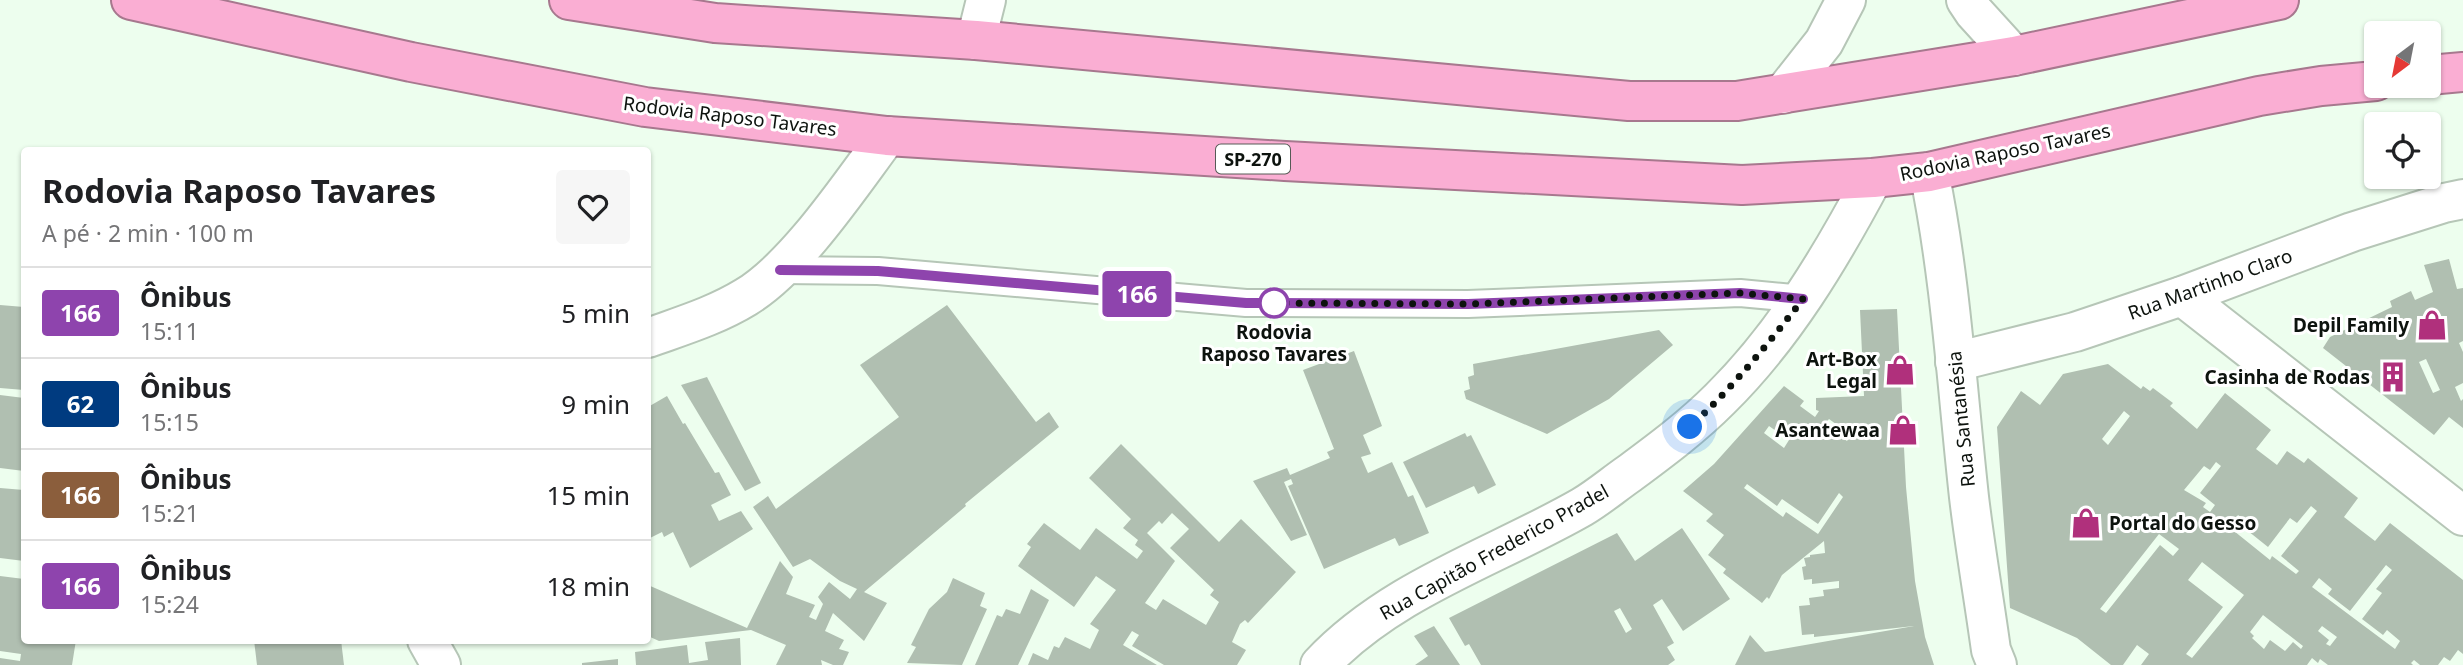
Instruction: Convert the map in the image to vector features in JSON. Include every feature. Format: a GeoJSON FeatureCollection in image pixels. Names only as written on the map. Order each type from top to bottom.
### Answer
{"type":"FeatureCollection","features":[{"type":"Feature","properties":{"kind":"highway","name":"Rodovia Raposo Tavares"},"geometry":{"type":"LineString","coordinates":[[131,0],[372,54],[645,107],[887,136],[1285,161],[1742,185],[1930,172],[2259,96],[2364,81]]}},
{"type":"Feature","properties":{"kind":"highway"},"geometry":{"type":"LineString","coordinates":[[569,0],[715,23],[975,40],[1629,100],[1737,101],[2014,56],[2279,0]]}},
{"type":"Feature","properties":{"kind":"highway"},"geometry":{"type":"LineString","coordinates":[[2441,74],[2463,72]]}},
{"type":"Feature","properties":{"kind":"street"},"geometry":{"type":"LineString","coordinates":[[975,40],[986,0]]}},
{"type":"Feature","properties":{"kind":"street"},"geometry":{"type":"LineString","coordinates":[[1783,94],[1824,42],[1839,18],[1846,0]]}},
{"type":"Feature","properties":{"kind":"street"},"geometry":{"type":"LineString","coordinates":[[1966,0],[2014,56]]}},
{"type":"Feature","properties":{"kind":"street"},"geometry":{"type":"LineString","coordinates":[[651,337],[714,315],[749,296],[780,270],[817,228],[887,136]]}},
{"type":"Feature","properties":{"kind":"street","name":"Rua Santanésia"},"geometry":{"type":"LineString","coordinates":[[1930,172],[1938,217],[1969,499],[2001,660]]}},
{"type":"Feature","properties":{"kind":"street","name":"Rua Capitão Frederico Pradel"},"geometry":{"type":"LineString","coordinates":[[1320,665],[1351,637],[1390,609],[1439,580],[1585,506],[1675,441],[1721,398],[1803,299],[1843,235],[1873,178]]}},
{"type":"Feature","properties":{"kind":"street","name":"Rua Martinho Claro"},"geometry":{"type":"LineString","coordinates":[[1955,362],[2075,332],[2182,296],[2352,232],[2445,203],[2463,200]]}},
{"type":"Feature","properties":{"kind":"street"},"geometry":{"type":"LineString","coordinates":[[2182,296],[2463,516]]}},
{"type":"Feature","properties":{"kind":"street"},"geometry":{"type":"LineString","coordinates":[[429,644],[441,665]]}},
{"type":"Feature","properties":{"kind":"lane"},"geometry":{"type":"LineString","coordinates":[[780,270],[878,271],[1246,303],[1468,304],[1740,293],[1803,299]]}},
{"type":"Feature","properties":{"kind":"building"},"geometry":{"type":"Polygon","coordinates":[[[2449,259],[2457,289],[2463,288],[2463,341],[2459,343],[2463,352],[2463,383],[2455,387],[2461,401],[2463,399],[2463,428],[2449,417],[2434,435],[2323,348],[2330,337],[2392,307],[2390,301],[2411,291],[2415,300],[2433,292],[2424,265],[2449,259]],[[2426,359],[2419,362],[2433,393],[2440,390],[2426,359]]]}},
{"type":"Feature","properties":{"kind":"building"},"geometry":{"type":"Polygon","coordinates":[[[0,305],[21,307],[21,390],[0,388],[0,305]]]}},
{"type":"Feature","properties":{"kind":"building"},"geometry":{"type":"Polygon","coordinates":[[[947,305],[1036,422],[1049,412],[1059,427],[864,592],[887,603],[864,641],[833,613],[825,631],[844,640],[839,649],[849,652],[843,665],[833,665],[821,660],[822,665],[776,665],[786,645],[751,630],[659,641],[651,637],[651,586],[747,628],[780,561],[793,577],[786,594],[815,605],[809,617],[816,620],[823,604],[818,597],[829,582],[850,599],[857,589],[840,581],[810,559],[793,567],[753,507],[768,496],[776,509],[899,417],[860,365],[947,305]]]}},
{"type":"Feature","properties":{"kind":"building"},"geometry":{"type":"Polygon","coordinates":[[[1897,309],[1906,487],[1915,581],[1925,637],[1934,665],[1735,665],[1750,635],[1765,652],[1914,626],[1814,637],[1814,634],[1802,635],[1799,606],[1810,605],[1809,598],[1824,596],[1823,590],[1839,588],[1839,581],[1812,584],[1812,579],[1804,580],[1804,558],[1825,553],[1824,541],[1782,575],[1769,599],[1767,597],[1762,603],[1723,573],[1726,569],[1708,555],[1724,535],[1706,521],[1713,514],[1683,491],[1714,464],[1784,386],[1804,401],[1800,406],[1815,417],[1819,411],[1816,410],[1816,398],[1864,396],[1860,310],[1897,309]],[[1829,419],[1824,425],[1847,441],[1851,435],[1829,419]],[[1769,426],[1764,433],[1784,448],[1789,440],[1769,426]],[[1747,484],[1744,488],[1783,517],[1786,512],[1818,534],[1843,497],[1839,493],[1818,524],[1782,499],[1777,506],[1747,484]]]}},
{"type":"Feature","properties":{"kind":"building"},"geometry":{"type":"Polygon","coordinates":[[[1659,330],[1673,345],[1609,399],[1547,434],[1466,399],[1464,391],[1470,389],[1468,377],[1474,375],[1473,364],[1659,330]]]}},
{"type":"Feature","properties":{"kind":"building"},"geometry":{"type":"Polygon","coordinates":[[[1354,351],[1382,426],[1363,435],[1371,454],[1361,457],[1368,473],[1392,462],[1408,497],[1413,495],[1429,533],[1399,546],[1395,538],[1324,569],[1288,486],[1293,484],[1291,479],[1284,482],[1307,535],[1291,541],[1253,481],[1287,468],[1290,475],[1330,458],[1327,452],[1334,449],[1303,370],[1354,351]]]}},
{"type":"Feature","properties":{"kind":"building"},"geometry":{"type":"Polygon","coordinates":[[[2108,364],[2141,389],[2143,386],[2150,391],[2153,388],[2173,403],[2170,406],[2197,429],[2225,393],[2271,430],[2256,449],[2277,465],[2287,451],[2304,463],[2308,458],[2358,498],[2344,517],[2375,541],[2390,523],[2463,580],[2463,654],[2458,650],[2450,661],[2444,657],[2438,665],[2420,665],[2414,660],[2411,663],[2413,665],[2328,665],[2320,659],[2318,663],[2312,658],[2307,665],[2141,665],[2149,654],[2137,645],[2123,665],[2111,665],[2077,638],[2010,608],[1997,427],[2021,391],[2040,405],[2063,374],[2108,364]],[[2124,411],[2102,439],[2108,445],[2130,416],[2124,411]],[[2216,462],[2210,470],[2204,466],[2184,490],[2206,503],[2203,507],[2210,512],[2215,505],[2200,493],[2221,466],[2216,462]],[[2311,506],[2297,523],[2290,518],[2268,547],[2248,531],[2252,526],[2238,515],[2229,527],[2270,560],[2272,556],[2296,574],[2299,571],[2281,556],[2317,511],[2311,506]],[[2159,534],[2100,609],[2106,613],[2160,545],[2173,556],[2179,549],[2159,534]],[[2202,562],[2188,580],[2223,607],[2186,654],[2192,658],[2244,595],[2202,562]],[[2386,565],[2350,611],[2328,594],[2332,589],[2319,578],[2312,587],[2395,649],[2400,641],[2387,630],[2383,635],[2362,619],[2382,593],[2376,589],[2392,570],[2386,565]],[[2263,615],[2250,632],[2254,636],[2252,638],[2264,649],[2270,640],[2285,651],[2293,642],[2301,649],[2303,646],[2263,615]],[[2322,626],[2318,631],[2329,640],[2326,644],[2330,646],[2337,637],[2322,626]]]}},
{"type":"Feature","properties":{"kind":"building"},"geometry":{"type":"Polygon","coordinates":[[[707,377],[761,483],[745,491],[681,385],[707,377]]]}},
{"type":"Feature","properties":{"kind":"building"},"geometry":{"type":"Polygon","coordinates":[[[0,395],[21,398],[21,471],[0,468],[0,395]]]}},
{"type":"Feature","properties":{"kind":"building"},"geometry":{"type":"Polygon","coordinates":[[[667,396],[715,473],[719,472],[731,495],[711,505],[719,521],[741,511],[753,529],[690,568],[673,532],[664,537],[662,532],[651,538],[651,405],[667,396]]]}},
{"type":"Feature","properties":{"kind":"building"},"geometry":{"type":"Polygon","coordinates":[[[1465,433],[1467,437],[1471,435],[1496,485],[1478,494],[1474,486],[1426,508],[1403,462],[1465,433]]]}},
{"type":"Feature","properties":{"kind":"building"},"geometry":{"type":"Polygon","coordinates":[[[1121,444],[1219,542],[1241,519],[1296,572],[1248,623],[1245,620],[1240,624],[1232,642],[1246,650],[1237,665],[1164,665],[1132,646],[1139,635],[1132,631],[1123,645],[1157,665],[1028,665],[1033,653],[1048,660],[1054,646],[1059,648],[1065,637],[1090,649],[1099,630],[1090,624],[1116,590],[1096,576],[1074,607],[1018,566],[1031,547],[1027,544],[1044,523],[1080,550],[1096,528],[1137,559],[1143,551],[1135,545],[1138,540],[1123,528],[1131,519],[1089,478],[1121,444]],[[1172,513],[1162,524],[1159,521],[1147,533],[1175,561],[1145,603],[1156,610],[1163,599],[1206,625],[1219,602],[1210,595],[1214,590],[1170,548],[1189,529],[1172,513]]]}},
{"type":"Feature","properties":{"kind":"building"},"geometry":{"type":"Polygon","coordinates":[[[0,488],[21,490],[21,561],[0,558],[0,488]]]}},
{"type":"Feature","properties":{"kind":"building"},"geometry":{"type":"Polygon","coordinates":[[[1682,528],[1730,599],[1683,631],[1662,599],[1653,605],[1674,643],[1667,647],[1675,660],[1668,665],[1481,665],[1469,644],[1465,646],[1449,618],[1617,533],[1635,561],[1682,528]],[[1620,608],[1614,611],[1626,633],[1632,629],[1620,608]]]}},
{"type":"Feature","properties":{"kind":"building"},"geometry":{"type":"Polygon","coordinates":[[[0,576],[21,579],[21,644],[75,644],[72,665],[0,665],[0,658],[20,661],[21,654],[0,651],[0,576]]]}},
{"type":"Feature","properties":{"kind":"building"},"geometry":{"type":"Polygon","coordinates":[[[953,578],[985,593],[980,606],[987,609],[962,665],[907,663],[916,647],[911,645],[929,609],[947,592],[953,578]]]}},
{"type":"Feature","properties":{"kind":"building"},"geometry":{"type":"Polygon","coordinates":[[[1031,589],[1049,600],[1018,665],[975,665],[997,615],[1002,617],[1006,609],[1020,614],[1031,589]]]}},
{"type":"Feature","properties":{"kind":"building"},"geometry":{"type":"Polygon","coordinates":[[[1434,626],[1460,665],[1415,665],[1428,656],[1414,636],[1434,626]]]}},
{"type":"Feature","properties":{"kind":"building"},"geometry":{"type":"Polygon","coordinates":[[[740,638],[741,665],[636,665],[635,652],[687,645],[689,663],[708,660],[705,642],[740,638]]]}},
{"type":"Feature","properties":{"kind":"building"},"geometry":{"type":"Polygon","coordinates":[[[254,644],[341,644],[344,665],[257,665],[254,644]]]}},
{"type":"Feature","properties":{"kind":"building"},"geometry":{"type":"Polygon","coordinates":[[[618,659],[618,665],[582,665],[582,663],[618,659]]]}},
{"type":"Feature","properties":{"kind":"bus line","name":"166"},"geometry":{"type":"LineString","coordinates":[[780,270],[878,271],[1246,303],[1468,304],[1740,293],[1803,299]]}},
{"type":"Feature","properties":{"kind":"place","name":"Rodovia Raposo Tavares"},"geometry":{"type":"Point","coordinates":[1274,303]}},
{"type":"Feature","properties":{"kind":"place","name":"Depil Family"},"geometry":{"type":"Point","coordinates":[2432,325]}},
{"type":"Feature","properties":{"kind":"place","name":"Art-Box Legal"},"geometry":{"type":"Point","coordinates":[1900,370]}},
{"type":"Feature","properties":{"kind":"place","name":"Casinha de Rodas"},"geometry":{"type":"Point","coordinates":[2393,377]}},
{"type":"Feature","properties":{"kind":"place","name":"Asantewaa"},"geometry":{"type":"Point","coordinates":[1903,430]}},
{"type":"Feature","properties":{"kind":"place","name":"Portal do Gesso"},"geometry":{"type":"Point","coordinates":[2086,523]}},
{"type":"Feature","properties":{"kind":"route"},"geometry":{"type":"LineString","coordinates":[[1274,303],[1468,304],[1740,293],[1803,299],[1760,354],[1721,398],[1690,427]]}}]}
